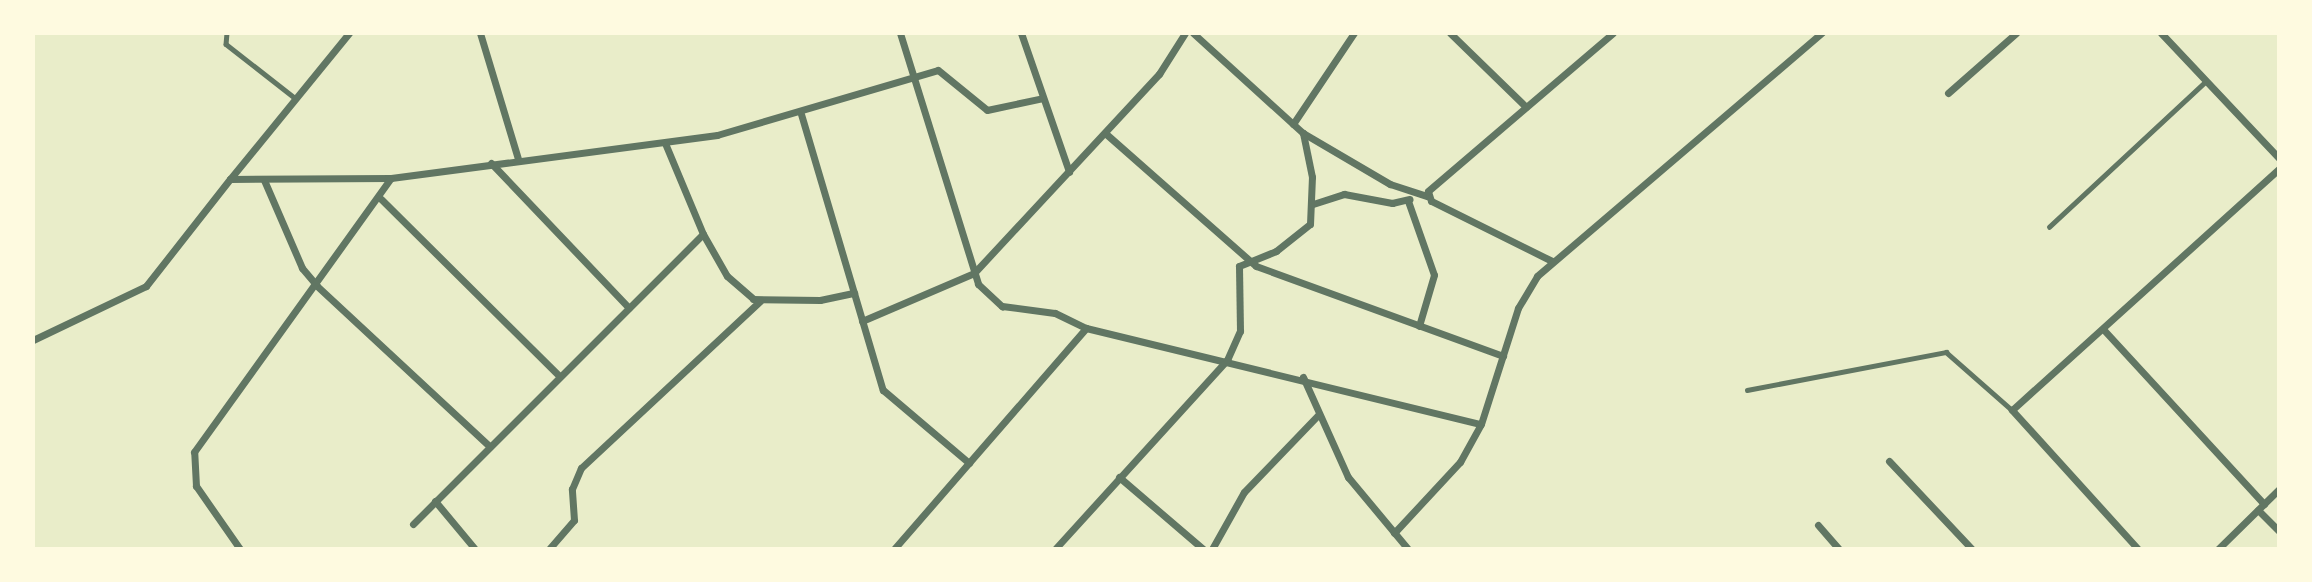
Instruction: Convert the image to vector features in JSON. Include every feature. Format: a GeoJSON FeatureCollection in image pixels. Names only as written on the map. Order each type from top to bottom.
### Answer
{"type":"FeatureCollection","features":[{"type":"Feature","properties":{"kind":"street"},"geometry":{"type":"LineString","coordinates":[[33,340],[146,286],[349,33]]}},
{"type":"Feature","properties":{"kind":"street"},"geometry":{"type":"LineString","coordinates":[[480,33],[519,159]]}},
{"type":"Feature","properties":{"kind":"street"},"geometry":{"type":"LineString","coordinates":[[900,33],[974,273],[1002,306],[1055,313],[1086,328],[1303,377],[1481,424]]}},
{"type":"Feature","properties":{"kind":"street"},"geometry":{"type":"LineString","coordinates":[[1021,33],[1069,172]]}},
{"type":"Feature","properties":{"kind":"street"},"geometry":{"type":"LineString","coordinates":[[862,321],[974,273],[1159,74],[1185,33]]}},
{"type":"Feature","properties":{"kind":"street"},"geometry":{"type":"LineString","coordinates":[[1193,33],[1303,133],[1415,195],[1427,197],[1552,261]]}},
{"type":"Feature","properties":{"kind":"street"},"geometry":{"type":"LineString","coordinates":[[1293,124],[1354,33]]}},
{"type":"Feature","properties":{"kind":"street"},"geometry":{"type":"LineString","coordinates":[[1450,33],[1526,107]]}},
{"type":"Feature","properties":{"kind":"street"},"geometry":{"type":"LineString","coordinates":[[1427,197],[1613,33]]}},
{"type":"Feature","properties":{"kind":"street"},"geometry":{"type":"LineString","coordinates":[[1394,533],[1460,462],[1481,424],[1527,292],[1552,261],[1822,33]]}},
{"type":"Feature","properties":{"kind":"street"},"geometry":{"type":"LineString","coordinates":[[1948,93],[2015,33]]}},
{"type":"Feature","properties":{"kind":"street"},"geometry":{"type":"LineString","coordinates":[[2161,33],[2279,158]]}},
{"type":"Feature","properties":{"kind":"street"},"geometry":{"type":"LineString","coordinates":[[230,179],[391,178],[519,159],[665,143],[801,114],[943,70],[972,103],[987,110],[1043,98]]}},
{"type":"Feature","properties":{"kind":"street"},"geometry":{"type":"LineString","coordinates":[[801,114],[862,321],[888,398],[969,463]]}},
{"type":"Feature","properties":{"kind":"street"},"geometry":{"type":"LineString","coordinates":[[1105,133],[1247,260],[1503,356]]}},
{"type":"Feature","properties":{"kind":"street"},"geometry":{"type":"LineString","coordinates":[[1056,548],[1227,360],[1240,331],[1237,271],[1247,260],[1305,231],[1313,204],[1303,133]]}},
{"type":"Feature","properties":{"kind":"street"},"geometry":{"type":"LineString","coordinates":[[665,143],[703,234],[727,276],[760,301]]}},
{"type":"Feature","properties":{"kind":"street"},"geometry":{"type":"LineString","coordinates":[[491,163],[629,308]]}},
{"type":"Feature","properties":{"kind":"street"},"geometry":{"type":"LineString","coordinates":[[2138,549],[2012,410],[2279,169]]}},
{"type":"Feature","properties":{"kind":"street"},"geometry":{"type":"LineString","coordinates":[[240,549],[196,486],[191,462],[381,199],[391,178]]}},
{"type":"Feature","properties":{"kind":"street"},"geometry":{"type":"LineString","coordinates":[[264,180],[302,268],[317,286],[490,447]]}},
{"type":"Feature","properties":{"kind":"street"},"geometry":{"type":"LineString","coordinates":[[1313,204],[1343,194],[1408,201],[1415,195]]}},
{"type":"Feature","properties":{"kind":"street"},"geometry":{"type":"LineString","coordinates":[[381,199],[559,377]]}},
{"type":"Feature","properties":{"kind":"street"},"geometry":{"type":"LineString","coordinates":[[1408,201],[1434,275],[1419,326]]}},
{"type":"Feature","properties":{"kind":"street"},"geometry":{"type":"LineString","coordinates":[[412,524],[703,234]]}},
{"type":"Feature","properties":{"kind":"street"},"geometry":{"type":"LineString","coordinates":[[549,549],[574,520],[572,489],[581,468],[760,301],[854,293]]}},
{"type":"Feature","properties":{"kind":"street"},"geometry":{"type":"LineString","coordinates":[[896,548],[1086,328]]}},
{"type":"Feature","properties":{"kind":"street"},"geometry":{"type":"LineString","coordinates":[[2103,329],[2261,507],[2279,531]]}},
{"type":"Feature","properties":{"kind":"street"},"geometry":{"type":"LineString","coordinates":[[1303,377],[1348,477],[1408,549]]}},
{"type":"Feature","properties":{"kind":"street"},"geometry":{"type":"LineString","coordinates":[[1212,549],[1244,492],[1319,414]]}},
{"type":"Feature","properties":{"kind":"street"},"geometry":{"type":"LineString","coordinates":[[1889,461],[1972,549]]}},
{"type":"Feature","properties":{"kind":"street"},"geometry":{"type":"LineString","coordinates":[[1119,477],[1203,549]]}},
{"type":"Feature","properties":{"kind":"street"},"geometry":{"type":"LineString","coordinates":[[2218,549],[2279,489]]}},
{"type":"Feature","properties":{"kind":"street"},"geometry":{"type":"LineString","coordinates":[[435,501],[475,549]]}},
{"type":"Feature","properties":{"kind":"street"},"geometry":{"type":"LineString","coordinates":[[1818,525],[1839,549]]}},
{"type":"Feature","properties":{"kind":"lane"},"geometry":{"type":"LineString","coordinates":[[227,33],[226,44],[296,98]]}},
{"type":"Feature","properties":{"kind":"lane"},"geometry":{"type":"LineString","coordinates":[[2049,227],[2206,81]]}},
{"type":"Feature","properties":{"kind":"lane"},"geometry":{"type":"LineString","coordinates":[[1747,390],[1946,352],[2012,410]]}}]}
